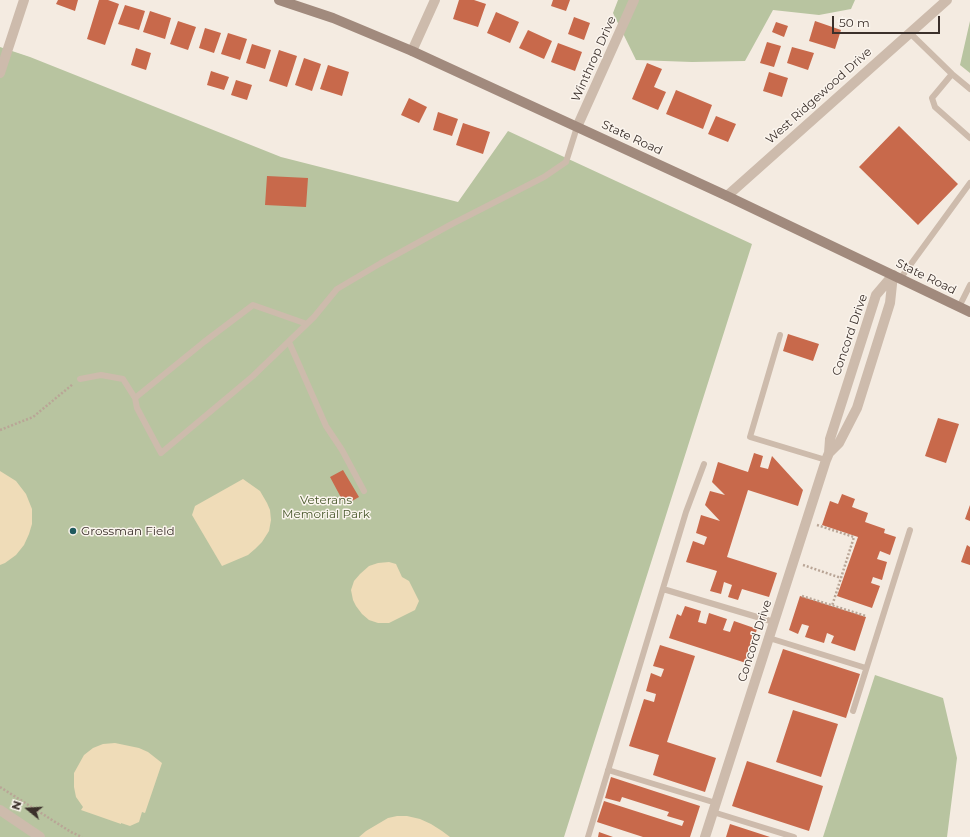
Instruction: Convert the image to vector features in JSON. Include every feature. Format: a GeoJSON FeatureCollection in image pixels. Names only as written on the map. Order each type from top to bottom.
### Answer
{"type":"FeatureCollection","features":[{"type":"Feature","properties":{"kind":"main road","name":"State Road"},"geometry":{"type":"LineString","coordinates":[[279,0],[333,18],[412,51],[727,196],[970,312]]}},
{"type":"Feature","properties":{"kind":"street"},"geometry":{"type":"LineString","coordinates":[[0,73],[24,0]]}},
{"type":"Feature","properties":{"kind":"street"},"geometry":{"type":"LineString","coordinates":[[412,51],[435,0]]}},
{"type":"Feature","properties":{"kind":"street","name":"Winthrop Drive"},"geometry":{"type":"LineString","coordinates":[[578,127],[634,0]]}},
{"type":"Feature","properties":{"kind":"street","name":"West Ridgewood Drive"},"geometry":{"type":"LineString","coordinates":[[727,196],[948,0]]}},
{"type":"Feature","properties":{"kind":"street","name":"Concord Drive"},"geometry":{"type":"LineString","coordinates":[[705,837],[794,561],[827,456],[830,439],[876,295],[896,277]]}},
{"type":"Feature","properties":{"kind":"street","name":"Concord Drive"},"geometry":{"type":"LineString","coordinates":[[827,456],[839,443],[857,408],[890,302],[896,277]]}},
{"type":"Feature","properties":{"kind":"street"},"geometry":{"type":"LineString","coordinates":[[0,810],[40,837]]}},
{"type":"Feature","properties":{"kind":"lane"},"geometry":{"type":"LineString","coordinates":[[910,33],[952,74],[970,89]]}},
{"type":"Feature","properties":{"kind":"lane"},"geometry":{"type":"LineString","coordinates":[[952,74],[932,98],[935,107],[970,138]]}},
{"type":"Feature","properties":{"kind":"lane"},"geometry":{"type":"LineString","coordinates":[[80,379],[101,375],[123,379],[135,398],[137,408],[161,453],[254,376],[314,317],[337,289],[381,262],[544,177],[566,162],[578,127]]}},
{"type":"Feature","properties":{"kind":"lane"},"geometry":{"type":"LineString","coordinates":[[896,277],[970,183]]}},
{"type":"Feature","properties":{"kind":"lane"},"geometry":{"type":"LineString","coordinates":[[959,307],[970,285]]}},
{"type":"Feature","properties":{"kind":"lane"},"geometry":{"type":"LineString","coordinates":[[135,398],[204,342],[253,306],[307,324]]}},
{"type":"Feature","properties":{"kind":"lane"},"geometry":{"type":"LineString","coordinates":[[780,335],[750,437],[827,456]]}},
{"type":"Feature","properties":{"kind":"lane"},"geometry":{"type":"LineString","coordinates":[[288,342],[326,426],[342,450],[364,491]]}},
{"type":"Feature","properties":{"kind":"lane"},"geometry":{"type":"LineString","coordinates":[[588,837],[686,512],[704,464]]}},
{"type":"Feature","properties":{"kind":"lane"},"geometry":{"type":"LineString","coordinates":[[853,711],[910,530]]}},
{"type":"Feature","properties":{"kind":"lane"},"geometry":{"type":"LineString","coordinates":[[663,589],[774,622]]}},
{"type":"Feature","properties":{"kind":"lane"},"geometry":{"type":"LineString","coordinates":[[769,638],[866,668]]}},
{"type":"Feature","properties":{"kind":"lane"},"geometry":{"type":"LineString","coordinates":[[608,770],[794,837]]}},
{"type":"Feature","properties":{"kind":"path"},"geometry":{"type":"LineString","coordinates":[[0,430],[33,417],[80,379]]}},
{"type":"Feature","properties":{"kind":"path"},"geometry":{"type":"LineString","coordinates":[[806,521],[854,537],[832,606]]}},
{"type":"Feature","properties":{"kind":"path"},"geometry":{"type":"LineString","coordinates":[[794,561],[841,578]]}},
{"type":"Feature","properties":{"kind":"path"},"geometry":{"type":"LineString","coordinates":[[802,596],[866,616]]}},
{"type":"Feature","properties":{"kind":"path"},"geometry":{"type":"LineString","coordinates":[[0,787],[71,832],[82,837]]}},
{"type":"Feature","properties":{"kind":"green space"},"geometry":{"type":"Polygon","coordinates":[[[618,0],[855,0],[851,9],[819,15],[773,10],[745,61],[692,62],[636,60],[613,13],[618,0]]]}},
{"type":"Feature","properties":{"kind":"green space"},"geometry":{"type":"Polygon","coordinates":[[[970,21],[970,73],[960,65],[970,21]]]}},
{"type":"Feature","properties":{"kind":"green space","name":"Veterans Memorial Park"},"geometry":{"type":"Polygon","coordinates":[[[0,47],[30,57],[281,157],[458,202],[508,131],[752,244],[564,837],[0,837],[0,47]]]}},
{"type":"Feature","properties":{"kind":"green space"},"geometry":{"type":"Polygon","coordinates":[[[875,675],[943,698],[957,758],[947,837],[823,837],[875,675]]]}},
{"type":"Feature","properties":{"kind":"sand"},"geometry":{"type":"Polygon","coordinates":[[[0,471],[16,481],[26,494],[32,509],[32,524],[24,545],[16,555],[0,565],[0,471]]]}},
{"type":"Feature","properties":{"kind":"sand"},"geometry":{"type":"Polygon","coordinates":[[[243,479],[260,491],[267,503],[270,510],[271,520],[269,531],[262,542],[248,555],[222,566],[192,515],[195,506],[243,479]]]}},
{"type":"Feature","properties":{"kind":"sand"},"geometry":{"type":"Polygon","coordinates":[[[389,562],[396,564],[402,577],[409,581],[419,601],[415,610],[389,623],[378,623],[369,620],[362,614],[353,600],[351,590],[354,581],[369,566],[389,562]]]}},
{"type":"Feature","properties":{"kind":"sand"},"geometry":{"type":"Polygon","coordinates":[[[115,743],[139,748],[148,752],[162,763],[145,813],[142,812],[139,822],[130,826],[81,810],[83,807],[76,797],[74,787],[74,773],[84,755],[93,748],[103,744],[115,743]]]}},
{"type":"Feature","properties":{"kind":"sand"},"geometry":{"type":"Polygon","coordinates":[[[407,816],[420,819],[431,824],[450,837],[359,837],[388,818],[407,816]]]}},
{"type":"Feature","properties":{"kind":"building"},"geometry":{"type":"Polygon","coordinates":[[[58,0],[78,0],[75,11],[56,4],[58,0]]]}},
{"type":"Feature","properties":{"kind":"building"},"geometry":{"type":"Polygon","coordinates":[[[99,0],[108,0],[119,4],[105,45],[87,39],[99,0]]]}},
{"type":"Feature","properties":{"kind":"building"},"geometry":{"type":"Polygon","coordinates":[[[459,0],[474,0],[486,4],[478,27],[453,19],[459,0]]]}},
{"type":"Feature","properties":{"kind":"building"},"geometry":{"type":"Polygon","coordinates":[[[553,0],[570,0],[566,11],[551,6],[553,0]]]}},
{"type":"Feature","properties":{"kind":"building"},"geometry":{"type":"Polygon","coordinates":[[[125,5],[145,11],[139,30],[118,24],[125,5]]]}},
{"type":"Feature","properties":{"kind":"building"},"geometry":{"type":"Polygon","coordinates":[[[150,11],[171,18],[165,39],[143,32],[150,11]]]}},
{"type":"Feature","properties":{"kind":"building"},"geometry":{"type":"Polygon","coordinates":[[[496,12],[519,22],[510,43],[487,33],[496,12]]]}},
{"type":"Feature","properties":{"kind":"building"},"geometry":{"type":"Polygon","coordinates":[[[574,17],[590,23],[584,40],[568,34],[574,17]]]}},
{"type":"Feature","properties":{"kind":"building"},"geometry":{"type":"Polygon","coordinates":[[[178,21],[196,27],[188,50],[170,44],[178,21]]]}},
{"type":"Feature","properties":{"kind":"building"},"geometry":{"type":"Polygon","coordinates":[[[815,21],[841,30],[835,49],[809,41],[815,21]]]}},
{"type":"Feature","properties":{"kind":"building"},"geometry":{"type":"Polygon","coordinates":[[[776,22],[788,26],[784,37],[772,32],[776,22]]]}},
{"type":"Feature","properties":{"kind":"building"},"geometry":{"type":"Polygon","coordinates":[[[205,28],[221,33],[214,53],[199,48],[205,28]]]}},
{"type":"Feature","properties":{"kind":"building"},"geometry":{"type":"Polygon","coordinates":[[[528,30],[552,41],[544,59],[519,48],[528,30]]]}},
{"type":"Feature","properties":{"kind":"building"},"geometry":{"type":"Polygon","coordinates":[[[228,33],[247,39],[240,60],[221,54],[228,33]]]}},
{"type":"Feature","properties":{"kind":"building"},"geometry":{"type":"Polygon","coordinates":[[[767,42],[781,46],[774,67],[760,63],[767,42]]]}},
{"type":"Feature","properties":{"kind":"building"},"geometry":{"type":"Polygon","coordinates":[[[558,43],[582,52],[575,71],[551,62],[558,43]]]}},
{"type":"Feature","properties":{"kind":"building"},"geometry":{"type":"Polygon","coordinates":[[[252,44],[271,50],[265,69],[246,63],[252,44]]]}},
{"type":"Feature","properties":{"kind":"building"},"geometry":{"type":"Polygon","coordinates":[[[792,47],[814,53],[808,70],[787,63],[792,47]]]}},
{"type":"Feature","properties":{"kind":"building"},"geometry":{"type":"Polygon","coordinates":[[[136,48],[151,53],[146,70],[131,65],[136,48]]]}},
{"type":"Feature","properties":{"kind":"building"},"geometry":{"type":"Polygon","coordinates":[[[279,50],[297,56],[287,87],[269,81],[279,50]]]}},
{"type":"Feature","properties":{"kind":"building"},"geometry":{"type":"Polygon","coordinates":[[[304,58],[321,64],[312,91],[295,85],[304,58]]]}},
{"type":"Feature","properties":{"kind":"building"},"geometry":{"type":"Polygon","coordinates":[[[647,63],[662,69],[654,87],[666,92],[658,110],[632,99],[647,63]]]}},
{"type":"Feature","properties":{"kind":"building"},"geometry":{"type":"Polygon","coordinates":[[[328,65],[349,72],[342,96],[320,89],[328,65]]]}},
{"type":"Feature","properties":{"kind":"building"},"geometry":{"type":"Polygon","coordinates":[[[211,71],[229,77],[224,90],[207,85],[211,71]]]}},
{"type":"Feature","properties":{"kind":"building"},"geometry":{"type":"Polygon","coordinates":[[[769,72],[788,78],[782,97],[763,91],[769,72]]]}},
{"type":"Feature","properties":{"kind":"building"},"geometry":{"type":"Polygon","coordinates":[[[236,80],[252,85],[247,100],[231,95],[236,80]]]}},
{"type":"Feature","properties":{"kind":"building"},"geometry":{"type":"Polygon","coordinates":[[[676,90],[712,105],[703,129],[666,114],[676,90]]]}},
{"type":"Feature","properties":{"kind":"building"},"geometry":{"type":"Polygon","coordinates":[[[409,98],[427,107],[419,123],[401,115],[409,98]]]}},
{"type":"Feature","properties":{"kind":"building"},"geometry":{"type":"Polygon","coordinates":[[[438,112],[458,119],[452,136],[433,130],[438,112]]]}},
{"type":"Feature","properties":{"kind":"building"},"geometry":{"type":"Polygon","coordinates":[[[716,116],[736,124],[728,142],[708,134],[716,116]]]}},
{"type":"Feature","properties":{"kind":"building"},"geometry":{"type":"Polygon","coordinates":[[[463,123],[490,132],[483,154],[456,145],[463,123]]]}},
{"type":"Feature","properties":{"kind":"building"},"geometry":{"type":"Polygon","coordinates":[[[899,126],[958,184],[918,225],[859,167],[899,126]]]}},
{"type":"Feature","properties":{"kind":"building"},"geometry":{"type":"Polygon","coordinates":[[[267,176],[308,178],[306,207],[265,205],[267,176]]]}},
{"type":"Feature","properties":{"kind":"building"},"geometry":{"type":"Polygon","coordinates":[[[788,334],[819,344],[813,361],[783,351],[788,334]]]}},
{"type":"Feature","properties":{"kind":"building"},"geometry":{"type":"Polygon","coordinates":[[[938,418],[959,424],[946,463],[925,456],[938,418]]]}},
{"type":"Feature","properties":{"kind":"building"},"geometry":{"type":"Polygon","coordinates":[[[754,453],[763,456],[760,467],[768,469],[772,456],[803,490],[798,506],[748,490],[727,557],[777,573],[769,597],[742,589],[738,600],[728,597],[732,585],[724,582],[721,594],[710,591],[717,571],[686,562],[693,541],[704,545],[707,537],[696,533],[701,515],[720,521],[705,505],[710,491],[725,495],[712,482],[718,462],[748,472],[754,453]]]}},
{"type":"Feature","properties":{"kind":"building"},"geometry":{"type":"Polygon","coordinates":[[[343,470],[359,497],[345,505],[330,477],[343,470]]]}},
{"type":"Feature","properties":{"kind":"building"},"geometry":{"type":"Polygon","coordinates":[[[842,494],[855,499],[852,507],[868,513],[865,522],[885,529],[884,533],[896,537],[890,555],[880,551],[877,559],[887,562],[882,580],[873,577],[871,583],[880,586],[872,608],[837,596],[858,537],[822,525],[830,501],[838,504],[842,494]]]}},
{"type":"Feature","properties":{"kind":"building"},"geometry":{"type":"Polygon","coordinates":[[[970,505],[970,521],[965,519],[970,505]]]}},
{"type":"Feature","properties":{"kind":"building"},"geometry":{"type":"Polygon","coordinates":[[[967,545],[970,547],[970,565],[961,562],[967,545]]]}},
{"type":"Feature","properties":{"kind":"building"},"geometry":{"type":"Polygon","coordinates":[[[800,596],[866,617],[855,651],[831,643],[834,636],[827,633],[824,643],[805,637],[809,626],[802,624],[798,634],[789,630],[800,596]]]}},
{"type":"Feature","properties":{"kind":"building"},"geometry":{"type":"Polygon","coordinates":[[[685,606],[701,611],[698,622],[706,624],[709,613],[727,619],[723,630],[730,632],[734,621],[757,629],[746,663],[669,638],[677,614],[681,616],[685,606]]]}},
{"type":"Feature","properties":{"kind":"building"},"geometry":{"type":"Polygon","coordinates":[[[660,645],[695,656],[667,742],[716,758],[705,792],[653,775],[659,755],[629,746],[644,699],[654,702],[656,694],[646,691],[651,673],[661,677],[664,669],[653,666],[660,645]]]}},
{"type":"Feature","properties":{"kind":"building"},"geometry":{"type":"Polygon","coordinates":[[[783,649],[860,674],[846,718],[768,693],[783,649]]]}},
{"type":"Feature","properties":{"kind":"building"},"geometry":{"type":"Polygon","coordinates":[[[793,710],[838,724],[821,777],[776,762],[793,710]]]}},
{"type":"Feature","properties":{"kind":"building"},"geometry":{"type":"Polygon","coordinates":[[[747,761],[823,786],[809,831],[732,806],[747,761]]]}},
{"type":"Feature","properties":{"kind":"building"},"geometry":{"type":"Polygon","coordinates":[[[611,777],[700,806],[690,837],[643,837],[597,822],[604,801],[682,826],[684,821],[667,816],[669,812],[622,797],[620,802],[605,798],[611,777]]]}},
{"type":"Feature","properties":{"kind":"building"},"geometry":{"type":"Polygon","coordinates":[[[730,824],[770,837],[726,837],[730,824]]]}},
{"type":"Feature","properties":{"kind":"building"},"geometry":{"type":"Polygon","coordinates":[[[599,832],[613,837],[598,837],[599,832]]]}},
{"type":"Feature","properties":{"kind":"place","name":"Grossman Field"},"geometry":{"type":"Point","coordinates":[73,531]}}]}
